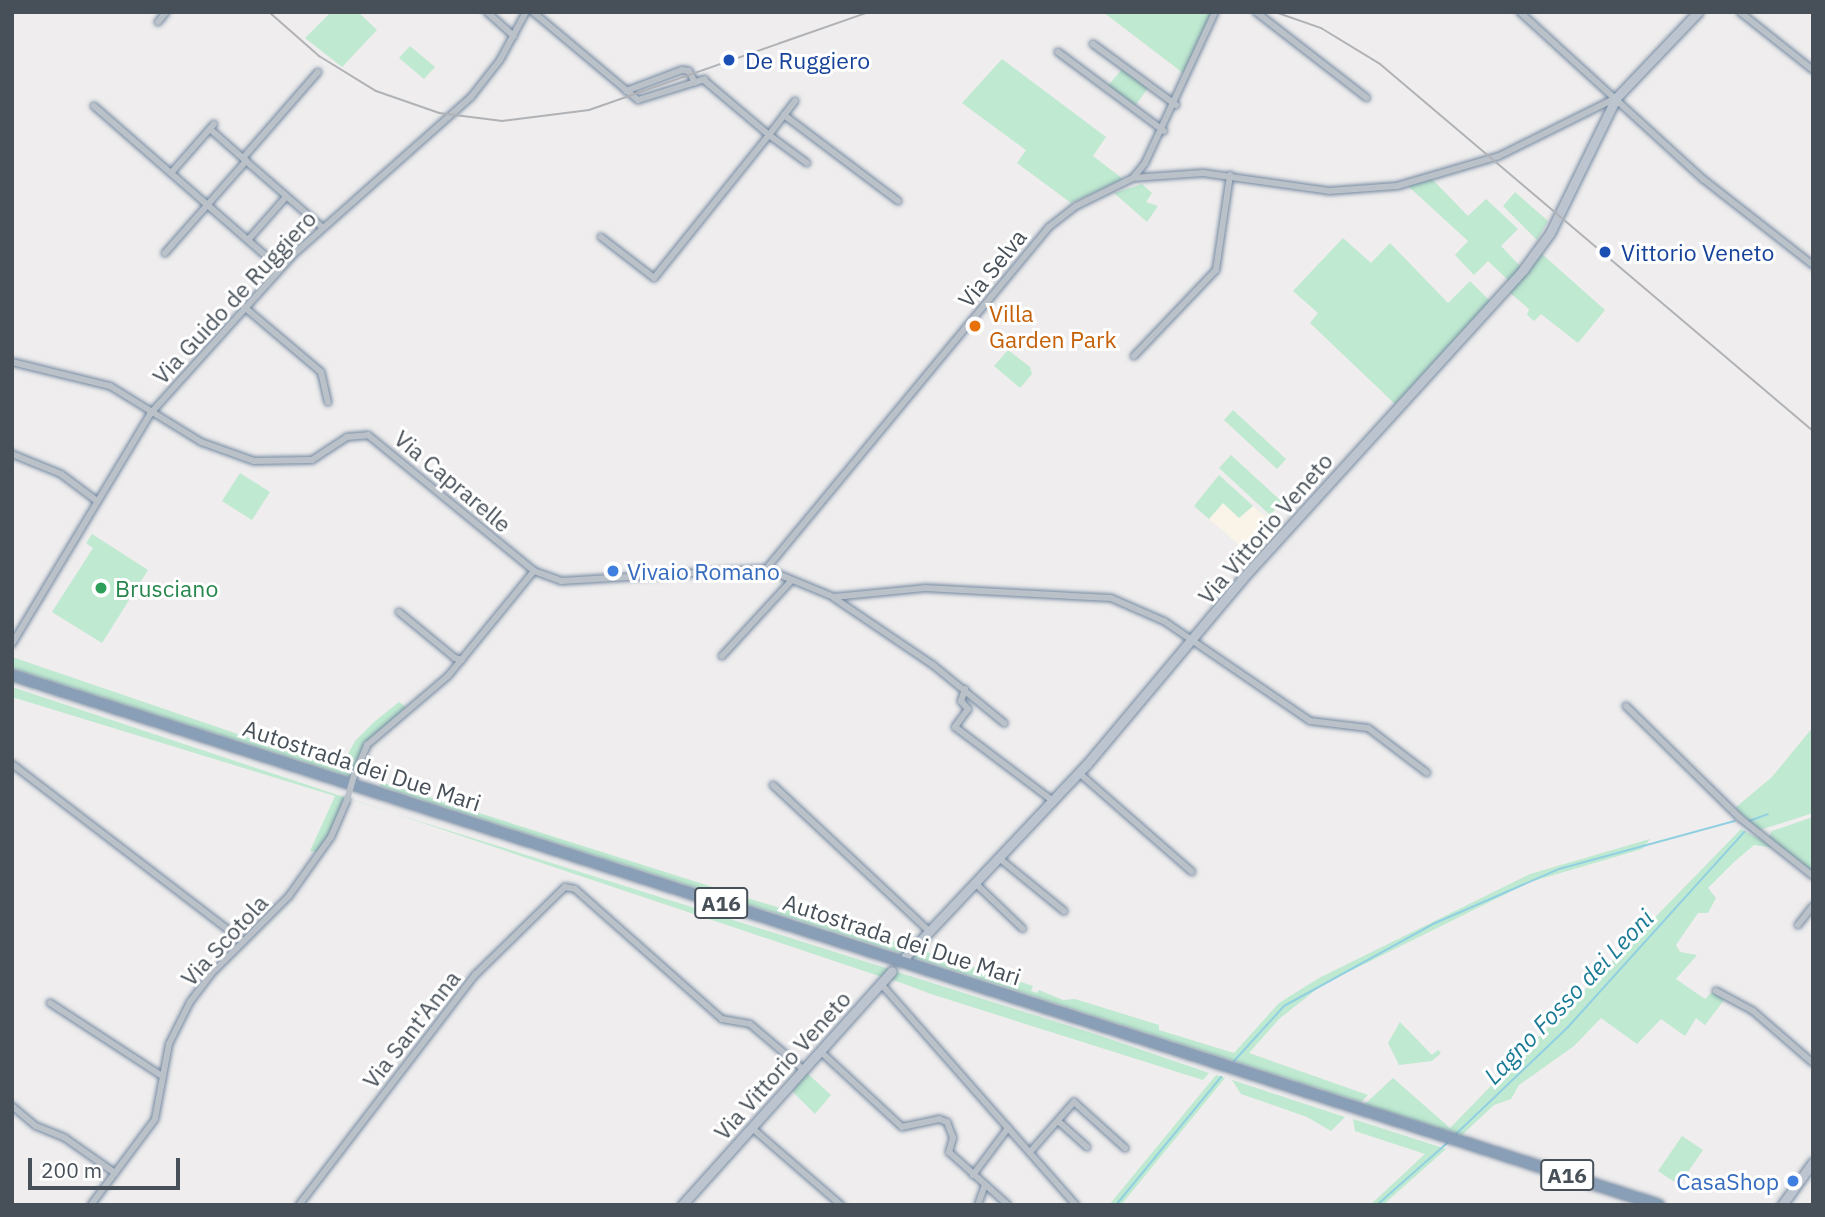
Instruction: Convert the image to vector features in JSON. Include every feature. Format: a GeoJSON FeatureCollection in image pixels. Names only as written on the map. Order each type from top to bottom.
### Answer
{"type":"FeatureCollection","features":[{"type":"Feature","properties":{"kind":"highway","name":"Autostrada dei Due Mari"},"geometry":{"type":"LineString","coordinates":[[12,675],[1427,1134]]}},
{"type":"Feature","properties":{"kind":"highway","name":"Autostrada dei Due Mari"},"geometry":{"type":"LineString","coordinates":[[12,682],[1427,1134],[1659,1205]]}},
{"type":"Feature","properties":{"kind":"highway","name":"Autostrada dei Due Mari"},"geometry":{"type":"LineString","coordinates":[[1472,1148],[1638,1205]]}},
{"type":"Feature","properties":{"kind":"street"},"geometry":{"type":"LineString","coordinates":[[158,22],[166,12]]}},
{"type":"Feature","properties":{"kind":"street"},"geometry":{"type":"LineString","coordinates":[[487,12],[514,36]]}},
{"type":"Feature","properties":{"kind":"street","name":"Via Guido de Ruggiero"},"geometry":{"type":"LineString","coordinates":[[13,642],[150,414],[243,306],[280,268],[322,227],[457,112],[514,36],[526,12]]}},
{"type":"Feature","properties":{"kind":"street"},"geometry":{"type":"LineString","coordinates":[[533,12],[626,91],[642,101],[705,79],[769,135],[807,163]]}},
{"type":"Feature","properties":{"kind":"street"},"geometry":{"type":"LineString","coordinates":[[1133,178],[1164,131],[1215,12]]}},
{"type":"Feature","properties":{"kind":"street"},"geometry":{"type":"LineString","coordinates":[[1256,12],[1367,98]]}},
{"type":"Feature","properties":{"kind":"street"},"geometry":{"type":"LineString","coordinates":[[1520,12],[1616,98],[1622,108],[1703,179],[1813,265]]}},
{"type":"Feature","properties":{"kind":"street","name":"Via Vittorio Veneto"},"geometry":{"type":"LineString","coordinates":[[905,957],[1079,773],[1193,642],[1242,579],[1533,259],[1616,98],[1698,12]]}},
{"type":"Feature","properties":{"kind":"street"},"geometry":{"type":"LineString","coordinates":[[1740,12],[1813,70]]}},
{"type":"Feature","properties":{"kind":"street"},"geometry":{"type":"LineString","coordinates":[[1093,44],[1176,105]]}},
{"type":"Feature","properties":{"kind":"street"},"geometry":{"type":"LineString","coordinates":[[1058,52],[1164,131]]}},
{"type":"Feature","properties":{"kind":"street"},"geometry":{"type":"LineString","coordinates":[[626,91],[682,70],[689,72],[695,83]]}},
{"type":"Feature","properties":{"kind":"street"},"geometry":{"type":"LineString","coordinates":[[165,253],[318,72]]}},
{"type":"Feature","properties":{"kind":"street"},"geometry":{"type":"LineString","coordinates":[[1133,178],[1230,175],[1329,191],[1397,186],[1499,156],[1616,98]]}},
{"type":"Feature","properties":{"kind":"street"},"geometry":{"type":"LineString","coordinates":[[601,237],[654,278],[795,101]]}},
{"type":"Feature","properties":{"kind":"street"},"geometry":{"type":"LineString","coordinates":[[94,106],[280,268]]}},
{"type":"Feature","properties":{"kind":"street"},"geometry":{"type":"LineString","coordinates":[[784,115],[898,201]]}},
{"type":"Feature","properties":{"kind":"street"},"geometry":{"type":"LineString","coordinates":[[171,173],[212,127],[245,160],[322,227]]}},
{"type":"Feature","properties":{"kind":"street"},"geometry":{"type":"LineString","coordinates":[[1134,356],[1216,270],[1230,175]]}},
{"type":"Feature","properties":{"kind":"street","name":"Via Selva"},"geometry":{"type":"LineString","coordinates":[[766,569],[783,552],[1049,227],[1076,206],[1133,178]]}},
{"type":"Feature","properties":{"kind":"street"},"geometry":{"type":"LineString","coordinates":[[248,240],[285,198]]}},
{"type":"Feature","properties":{"kind":"street"},"geometry":{"type":"LineString","coordinates":[[243,306],[321,372],[328,402]]}},
{"type":"Feature","properties":{"kind":"street","name":"Via Caprarelle"},"geometry":{"type":"LineString","coordinates":[[12,362],[94,379],[150,414],[218,451],[269,463],[313,460],[347,437],[368,435],[534,571],[561,581],[582,583],[766,569],[834,597]]}},
{"type":"Feature","properties":{"kind":"street"},"geometry":{"type":"LineString","coordinates":[[12,454],[61,474],[97,501]]}},
{"type":"Feature","properties":{"kind":"street","name":"Via Selva"},"geometry":{"type":"LineString","coordinates":[[778,572],[783,552]]}},
{"type":"Feature","properties":{"kind":"street","name":"Via Scotola"},"geometry":{"type":"LineString","coordinates":[[91,1205],[155,1119],[169,1044],[190,1002],[243,941],[289,897],[331,837],[367,745],[462,660],[534,571]]}},
{"type":"Feature","properties":{"kind":"street"},"geometry":{"type":"LineString","coordinates":[[722,656],[792,580]]}},
{"type":"Feature","properties":{"kind":"street"},"geometry":{"type":"LineString","coordinates":[[834,597],[925,588],[1098,596],[1147,612],[1310,721],[1368,728],[1427,773]]}},
{"type":"Feature","properties":{"kind":"street"},"geometry":{"type":"LineString","coordinates":[[834,597],[965,689],[1004,723]]}},
{"type":"Feature","properties":{"kind":"street"},"geometry":{"type":"LineString","coordinates":[[399,612],[455,659],[462,660]]}},
{"type":"Feature","properties":{"kind":"street"},"geometry":{"type":"LineString","coordinates":[[965,689],[961,701],[968,709],[956,727],[1053,801]]}},
{"type":"Feature","properties":{"kind":"street"},"geometry":{"type":"LineString","coordinates":[[1626,706],[1740,818],[1813,876]]}},
{"type":"Feature","properties":{"kind":"street"},"geometry":{"type":"LineString","coordinates":[[12,764],[243,941]]}},
{"type":"Feature","properties":{"kind":"street"},"geometry":{"type":"LineString","coordinates":[[1079,773],[1192,872]]}},
{"type":"Feature","properties":{"kind":"street"},"geometry":{"type":"LineString","coordinates":[[773,786],[930,932]]}},
{"type":"Feature","properties":{"kind":"street"},"geometry":{"type":"LineString","coordinates":[[999,858],[1064,911]]}},
{"type":"Feature","properties":{"kind":"street"},"geometry":{"type":"LineString","coordinates":[[975,883],[1023,929]]}},
{"type":"Feature","properties":{"kind":"street","name":"Via Sant'Anna"},"geometry":{"type":"LineString","coordinates":[[299,1205],[475,975],[565,887],[575,889],[722,1018],[750,1024],[804,1070]]}},
{"type":"Feature","properties":{"kind":"street"},"geometry":{"type":"LineString","coordinates":[[1798,925],[1813,906]]}},
{"type":"Feature","properties":{"kind":"street","name":"Via Vittorio Veneto"},"geometry":{"type":"LineString","coordinates":[[682,1205],[892,971]]}},
{"type":"Feature","properties":{"kind":"street"},"geometry":{"type":"LineString","coordinates":[[881,984],[1076,1205]]}},
{"type":"Feature","properties":{"kind":"street"},"geometry":{"type":"LineString","coordinates":[[1716,991],[1753,1011],[1813,1063]]}},
{"type":"Feature","properties":{"kind":"street"},"geometry":{"type":"LineString","coordinates":[[50,1003],[162,1076]]}},
{"type":"Feature","properties":{"kind":"street"},"geometry":{"type":"LineString","coordinates":[[820,1051],[902,1127],[939,1119],[947,1122],[953,1133],[949,1152],[1008,1205]]}},
{"type":"Feature","properties":{"kind":"street"},"geometry":{"type":"LineString","coordinates":[[1030,1152],[1074,1102],[1125,1148]]}},
{"type":"Feature","properties":{"kind":"street"},"geometry":{"type":"LineString","coordinates":[[12,1106],[44,1131],[65,1138],[115,1173]]}},
{"type":"Feature","properties":{"kind":"street"},"geometry":{"type":"LineString","coordinates":[[1058,1121],[1087,1147]]}},
{"type":"Feature","properties":{"kind":"street"},"geometry":{"type":"LineString","coordinates":[[752,1128],[841,1205]]}},
{"type":"Feature","properties":{"kind":"street"},"geometry":{"type":"LineString","coordinates":[[973,1175],[1008,1128]]}},
{"type":"Feature","properties":{"kind":"street"},"geometry":{"type":"LineString","coordinates":[[1782,1205],[1813,1162]]}},
{"type":"Feature","properties":{"kind":"street"},"geometry":{"type":"LineString","coordinates":[[978,1205],[985,1185]]}},
{"type":"Feature","properties":{"kind":"shaded area"},"geometry":{"type":"Polygon","coordinates":[[[1223,503],[1239,518],[1253,506],[1281,531],[1256,559],[1209,519],[1223,503]]]}},
{"type":"Feature","properties":{"kind":"green space"},"geometry":{"type":"Polygon","coordinates":[[[331,12],[358,12],[377,30],[342,67],[305,38],[331,12]]]}},
{"type":"Feature","properties":{"kind":"green space"},"geometry":{"type":"Polygon","coordinates":[[[1103,12],[1212,12],[1183,73],[1103,12]]]}},
{"type":"Feature","properties":{"kind":"green space"},"geometry":{"type":"Polygon","coordinates":[[[410,46],[435,67],[424,79],[399,58],[410,46]]]}},
{"type":"Feature","properties":{"kind":"green space"},"geometry":{"type":"Polygon","coordinates":[[[1002,59],[1106,137],[1093,156],[1123,179],[1071,203],[1017,163],[1026,150],[962,103],[1002,59]]]}},
{"type":"Feature","properties":{"kind":"green space"},"geometry":{"type":"Polygon","coordinates":[[[1123,68],[1149,87],[1134,107],[1107,87],[1123,68]]]}},
{"type":"Feature","properties":{"kind":"green space"},"geometry":{"type":"Polygon","coordinates":[[[1432,179],[1468,216],[1486,199],[1518,229],[1501,246],[1521,267],[1509,281],[1488,261],[1474,275],[1455,255],[1468,241],[1408,186],[1432,179]]]}},
{"type":"Feature","properties":{"kind":"green space"},"geometry":{"type":"Polygon","coordinates":[[[1142,184],[1152,193],[1146,202],[1158,206],[1147,222],[1114,193],[1142,184]]]}},
{"type":"Feature","properties":{"kind":"green space"},"geometry":{"type":"Polygon","coordinates":[[[1515,192],[1548,221],[1537,240],[1503,206],[1515,192]]]}},
{"type":"Feature","properties":{"kind":"green space"},"geometry":{"type":"Polygon","coordinates":[[[1343,238],[1371,263],[1390,243],[1448,303],[1470,281],[1490,301],[1395,404],[1310,323],[1318,313],[1293,291],[1343,238]]]}},
{"type":"Feature","properties":{"kind":"green space"},"geometry":{"type":"Polygon","coordinates":[[[1542,254],[1605,310],[1578,343],[1541,314],[1534,321],[1527,315],[1529,309],[1508,291],[1542,254]]]}},
{"type":"Feature","properties":{"kind":"green space"},"geometry":{"type":"Polygon","coordinates":[[[1008,350],[1030,367],[1032,374],[1020,388],[994,366],[1008,350]]]}},
{"type":"Feature","properties":{"kind":"green space"},"geometry":{"type":"Polygon","coordinates":[[[1233,410],[1286,459],[1277,469],[1224,420],[1233,410]]]}},
{"type":"Feature","properties":{"kind":"green space"},"geometry":{"type":"Polygon","coordinates":[[[1231,455],[1282,502],[1270,515],[1219,468],[1231,455]]]}},
{"type":"Feature","properties":{"kind":"green space"},"geometry":{"type":"Polygon","coordinates":[[[240,473],[270,492],[252,520],[222,501],[240,473]]]}},
{"type":"Feature","properties":{"kind":"green space"},"geometry":{"type":"Polygon","coordinates":[[[1219,475],[1253,506],[1239,518],[1223,503],[1209,519],[1194,506],[1219,475]]]}},
{"type":"Feature","properties":{"kind":"green space","name":"Brusciano"},"geometry":{"type":"Polygon","coordinates":[[[92,534],[148,570],[102,643],[52,612],[93,548],[86,543],[92,534]]]}},
{"type":"Feature","properties":{"kind":"green space"},"geometry":{"type":"Polygon","coordinates":[[[12,657],[340,769],[355,741],[374,722],[399,702],[406,707],[364,746],[351,777],[12,668],[12,657]]]}},
{"type":"Feature","properties":{"kind":"green space"},"geometry":{"type":"Polygon","coordinates":[[[12,687],[345,797],[329,835],[316,852],[310,851],[335,796],[12,697],[12,687]]]}},
{"type":"Feature","properties":{"kind":"green space"},"geometry":{"type":"Polygon","coordinates":[[[1813,727],[1813,813],[1760,830],[1735,808],[1772,777],[1813,727]]]}},
{"type":"Feature","properties":{"kind":"green space"},"geometry":{"type":"Polygon","coordinates":[[[381,782],[760,902],[894,941],[898,937],[910,947],[903,954],[380,786],[381,782]]]}},
{"type":"Feature","properties":{"kind":"green space"},"geometry":{"type":"Polygon","coordinates":[[[393,813],[889,969],[882,977],[393,813]]]}},
{"type":"Feature","properties":{"kind":"green space"},"geometry":{"type":"Polygon","coordinates":[[[1813,817],[1813,875],[1768,839],[1772,831],[1813,817]]]}},
{"type":"Feature","properties":{"kind":"green space"},"geometry":{"type":"Polygon","coordinates":[[[1741,829],[1776,848],[1754,845],[1734,862],[1708,888],[1716,898],[1708,913],[1698,913],[1676,945],[1680,952],[1697,955],[1676,979],[1705,999],[1712,992],[1725,999],[1705,1025],[1696,1018],[1685,1036],[1661,1019],[1637,1044],[1601,1018],[1574,1046],[1519,1085],[1511,1099],[1494,1105],[1462,1135],[1365,1104],[1393,1078],[1450,1128],[1741,829]]]}},
{"type":"Feature","properties":{"kind":"green space"},"geometry":{"type":"Polygon","coordinates":[[[1650,839],[1642,849],[1530,882],[1322,985],[1279,1019],[1249,1053],[1368,1095],[1361,1102],[912,957],[920,950],[1033,986],[1031,991],[1037,993],[1039,990],[1063,1000],[1075,999],[1159,1025],[1159,1030],[1234,1053],[1279,1003],[1319,978],[1530,874],[1650,839]]]}},
{"type":"Feature","properties":{"kind":"green space"},"geometry":{"type":"Polygon","coordinates":[[[897,972],[1209,1073],[1203,1080],[931,994],[891,979],[897,972]]]}},
{"type":"Feature","properties":{"kind":"green space"},"geometry":{"type":"Polygon","coordinates":[[[1400,1022],[1432,1055],[1438,1050],[1441,1053],[1432,1061],[1399,1065],[1388,1043],[1400,1022]]]}},
{"type":"Feature","properties":{"kind":"green space"},"geometry":{"type":"Polygon","coordinates":[[[807,1073],[831,1095],[815,1114],[792,1091],[807,1073]]]}},
{"type":"Feature","properties":{"kind":"green space"},"geometry":{"type":"Polygon","coordinates":[[[1216,1075],[1225,1078],[1121,1205],[1109,1205],[1216,1075]]]}},
{"type":"Feature","properties":{"kind":"green space"},"geometry":{"type":"Polygon","coordinates":[[[1232,1080],[1345,1117],[1331,1131],[1307,1117],[1241,1094],[1232,1080]]]}},
{"type":"Feature","properties":{"kind":"green space"},"geometry":{"type":"Polygon","coordinates":[[[1353,1119],[1446,1149],[1383,1205],[1370,1205],[1425,1154],[1355,1131],[1353,1119]]]}},
{"type":"Feature","properties":{"kind":"green space"},"geometry":{"type":"Polygon","coordinates":[[[1682,1136],[1703,1150],[1679,1185],[1658,1171],[1682,1136]]]}},
{"type":"Feature","properties":{"kind":"waterway","name":"Lagno Fosso dei Leoni"},"geometry":{"type":"LineString","coordinates":[[1749,821],[1768,814]]}},
{"type":"Feature","properties":{"kind":"waterway"},"geometry":{"type":"LineString","coordinates":[[1234,1061],[1284,1006],[1433,924],[1559,869],[1735,821]]}},
{"type":"Feature","properties":{"kind":"waterway","name":"Lagno Fosso dei Leoni"},"geometry":{"type":"LineString","coordinates":[[1456,1134],[1568,1027],[1744,832]]}},
{"type":"Feature","properties":{"kind":"waterway"},"geometry":{"type":"LineString","coordinates":[[1116,1205],[1221,1077]]}},
{"type":"Feature","properties":{"kind":"waterway","name":"Lagno Fosso dei Leoni"},"geometry":{"type":"LineString","coordinates":[[1377,1205],[1447,1143]]}},
{"type":"Feature","properties":{"kind":"railway"},"geometry":{"type":"LineString","coordinates":[[269,12],[319,56],[376,91],[439,113],[502,121],[589,110],[869,12]]}},
{"type":"Feature","properties":{"kind":"railway"},"geometry":{"type":"LineString","coordinates":[[1275,12],[1321,28],[1380,64],[1813,431]]}},
{"type":"Feature","properties":{"kind":"place","name":"De Ruggiero"},"geometry":{"type":"Point","coordinates":[729,60]}},
{"type":"Feature","properties":{"kind":"place","name":"Vittorio Veneto"},"geometry":{"type":"Point","coordinates":[1605,252]}},
{"type":"Feature","properties":{"kind":"place","name":"Villa Garden Park"},"geometry":{"type":"Point","coordinates":[975,326]}},
{"type":"Feature","properties":{"kind":"place","name":"Vivaio Romano"},"geometry":{"type":"Point","coordinates":[613,571]}},
{"type":"Feature","properties":{"kind":"place","name":"Brusciano"},"geometry":{"type":"Point","coordinates":[101,588]}},
{"type":"Feature","properties":{"kind":"place","name":"CasaShop"},"geometry":{"type":"Point","coordinates":[1793,1181]}}]}
